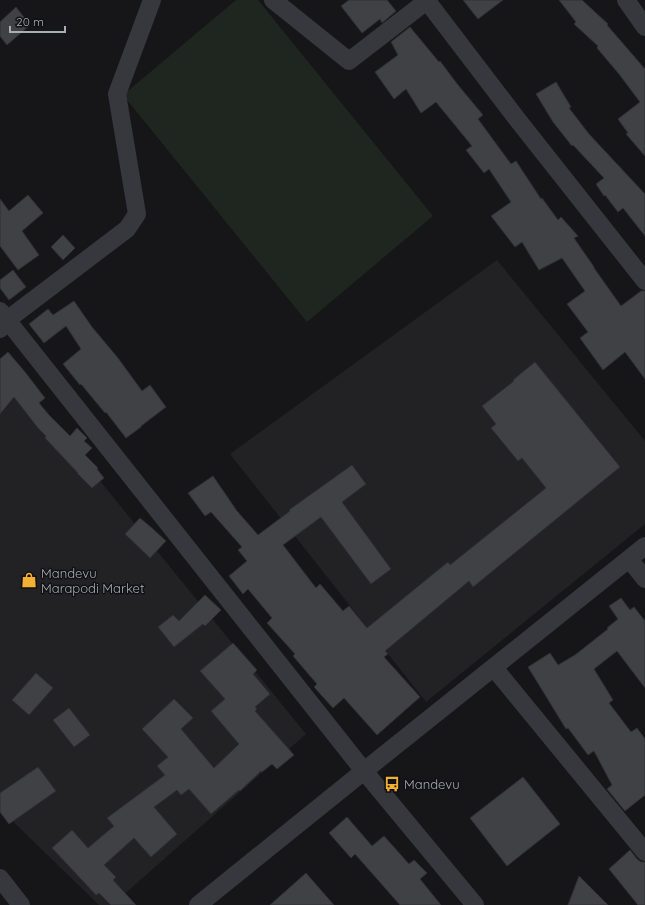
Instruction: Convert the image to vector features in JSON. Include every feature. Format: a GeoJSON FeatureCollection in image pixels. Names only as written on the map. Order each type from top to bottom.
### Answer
{"type":"FeatureCollection","features":[{"type":"Feature","properties":{"kind":"street"},"geometry":{"type":"LineString","coordinates":[[152,0],[117,94],[137,214],[127,229],[2,320],[364,772],[472,904]]}},
{"type":"Feature","properties":{"kind":"street"},"geometry":{"type":"LineString","coordinates":[[273,0],[349,61],[427,0],[517,119],[645,281]]}},
{"type":"Feature","properties":{"kind":"street"},"geometry":{"type":"LineString","coordinates":[[635,4],[645,27]]}},
{"type":"Feature","properties":{"kind":"street"},"geometry":{"type":"LineString","coordinates":[[198,905],[645,546]]}},
{"type":"Feature","properties":{"kind":"street"},"geometry":{"type":"LineString","coordinates":[[628,559],[645,580]]}},
{"type":"Feature","properties":{"kind":"street"},"geometry":{"type":"LineString","coordinates":[[494,668],[645,852]]}},
{"type":"Feature","properties":{"kind":"street"},"geometry":{"type":"LineString","coordinates":[[0,878],[21,905]]}},
{"type":"Feature","properties":{"kind":"shaded area"},"geometry":{"type":"Polygon","coordinates":[[[236,0],[258,0],[433,216],[307,322],[123,95],[236,0]]]}},
{"type":"Feature","properties":{"kind":"shaded area"},"geometry":{"type":"Polygon","coordinates":[[[497,260],[645,441],[645,524],[426,702],[230,454],[497,260]]]}},
{"type":"Feature","properties":{"kind":"shaded area"},"geometry":{"type":"Polygon","coordinates":[[[0,358],[306,734],[112,905],[99,905],[0,809],[0,358]]]}},
{"type":"Feature","properties":{"kind":"building"},"geometry":{"type":"Polygon","coordinates":[[[349,0],[387,0],[396,11],[382,23],[380,19],[362,33],[341,6],[349,0]]]}},
{"type":"Feature","properties":{"kind":"building"},"geometry":{"type":"Polygon","coordinates":[[[463,0],[503,0],[478,19],[463,0]]]}},
{"type":"Feature","properties":{"kind":"building"},"geometry":{"type":"Polygon","coordinates":[[[559,0],[582,0],[608,24],[607,25],[645,69],[645,156],[626,134],[628,133],[618,119],[640,102],[597,48],[598,46],[574,24],[576,22],[559,0]]]}},
{"type":"Feature","properties":{"kind":"building"},"geometry":{"type":"Polygon","coordinates":[[[16,7],[30,25],[7,45],[0,36],[0,22],[16,7]]]}},
{"type":"Feature","properties":{"kind":"building"},"geometry":{"type":"Polygon","coordinates":[[[410,27],[439,62],[440,61],[483,115],[478,119],[511,164],[516,161],[541,199],[542,198],[558,220],[561,217],[578,236],[574,238],[621,306],[641,291],[645,291],[645,379],[625,352],[603,370],[580,338],[588,332],[567,304],[585,291],[562,258],[539,270],[522,242],[515,247],[491,216],[511,202],[489,169],[484,173],[466,150],[472,146],[436,102],[421,113],[406,89],[394,99],[375,72],[398,55],[391,42],[410,27]]]}},
{"type":"Feature","properties":{"kind":"building"},"geometry":{"type":"Polygon","coordinates":[[[556,82],[571,107],[569,108],[589,134],[645,194],[645,236],[623,208],[618,212],[605,195],[604,196],[596,184],[604,178],[573,145],[572,146],[553,122],[536,94],[556,82]]]}},
{"type":"Feature","properties":{"kind":"building"},"geometry":{"type":"Polygon","coordinates":[[[28,195],[43,213],[22,231],[39,255],[18,270],[0,246],[0,199],[9,211],[28,195]]]}},
{"type":"Feature","properties":{"kind":"building"},"geometry":{"type":"Polygon","coordinates":[[[63,235],[75,248],[63,260],[51,247],[63,235]]]}},
{"type":"Feature","properties":{"kind":"building"},"geometry":{"type":"Polygon","coordinates":[[[13,270],[26,287],[9,300],[0,288],[0,280],[13,270]]]}},
{"type":"Feature","properties":{"kind":"building"},"geometry":{"type":"Polygon","coordinates":[[[74,301],[92,327],[118,358],[142,391],[150,385],[166,407],[126,438],[106,412],[105,413],[63,364],[81,349],[66,326],[44,343],[29,324],[48,309],[53,315],[74,301]]]}},
{"type":"Feature","properties":{"kind":"building"},"geometry":{"type":"Polygon","coordinates":[[[8,352],[45,398],[39,403],[49,415],[70,436],[77,428],[87,438],[84,441],[92,448],[85,455],[98,468],[97,469],[104,478],[92,488],[45,438],[46,436],[14,397],[0,414],[0,359],[8,352]]]}},
{"type":"Feature","properties":{"kind":"building"},"geometry":{"type":"Polygon","coordinates":[[[535,362],[620,467],[473,587],[469,581],[385,651],[388,654],[384,657],[420,697],[377,735],[344,698],[333,708],[314,687],[317,684],[293,656],[295,654],[267,623],[272,618],[248,589],[243,594],[229,576],[247,561],[238,550],[242,547],[211,512],[205,516],[188,493],[213,476],[237,511],[258,535],[290,511],[289,510],[352,465],[366,484],[342,502],[391,569],[371,584],[321,517],[283,545],[316,588],[320,584],[343,611],[349,606],[367,628],[448,562],[450,565],[546,488],[522,458],[518,461],[491,428],[496,424],[482,406],[514,381],[513,380],[535,362]]]}},
{"type":"Feature","properties":{"kind":"building"},"geometry":{"type":"Polygon","coordinates":[[[140,518],[166,541],[150,558],[125,534],[140,518]]]}},
{"type":"Feature","properties":{"kind":"building"},"geometry":{"type":"Polygon","coordinates":[[[205,595],[221,610],[205,626],[203,624],[174,647],[158,627],[173,615],[179,621],[205,595]]]}},
{"type":"Feature","properties":{"kind":"building"},"geometry":{"type":"Polygon","coordinates":[[[621,598],[630,610],[634,607],[645,621],[645,688],[617,651],[594,669],[613,700],[609,703],[631,732],[637,728],[645,739],[645,795],[625,811],[607,789],[612,785],[594,751],[588,755],[568,728],[566,729],[528,667],[550,653],[558,665],[575,655],[608,629],[607,628],[618,619],[609,606],[621,598]]]}},
{"type":"Feature","properties":{"kind":"building"},"geometry":{"type":"Polygon","coordinates":[[[233,643],[257,670],[253,674],[270,694],[255,707],[257,709],[255,711],[294,755],[277,769],[272,764],[262,772],[261,771],[240,791],[239,790],[211,814],[189,789],[181,795],[177,790],[154,807],[177,834],[151,857],[134,838],[104,865],[116,877],[113,880],[136,905],[111,905],[99,893],[96,895],[52,848],[72,830],[88,848],[114,826],[107,818],[165,775],[157,766],[168,757],[142,729],[174,699],[193,718],[181,729],[214,768],[239,744],[211,711],[225,699],[200,671],[233,643]]]}},
{"type":"Feature","properties":{"kind":"building"},"geometry":{"type":"Polygon","coordinates":[[[36,673],[53,688],[29,715],[12,700],[36,673]]]}},
{"type":"Feature","properties":{"kind":"building"},"geometry":{"type":"Polygon","coordinates":[[[69,708],[90,735],[74,747],[53,720],[69,708]]]}},
{"type":"Feature","properties":{"kind":"building"},"geometry":{"type":"Polygon","coordinates":[[[38,767],[56,791],[9,824],[0,812],[0,793],[38,767]]]}},
{"type":"Feature","properties":{"kind":"building"},"geometry":{"type":"Polygon","coordinates":[[[523,777],[560,824],[507,866],[470,818],[523,777]]]}},
{"type":"Feature","properties":{"kind":"building"},"geometry":{"type":"Polygon","coordinates":[[[347,817],[372,846],[384,836],[409,864],[414,860],[427,873],[420,879],[441,905],[400,905],[355,854],[351,858],[329,833],[347,817]]]}},
{"type":"Feature","properties":{"kind":"building"},"geometry":{"type":"Polygon","coordinates":[[[630,850],[637,859],[641,862],[645,862],[645,905],[638,905],[609,869],[630,850]]]}},
{"type":"Feature","properties":{"kind":"building"},"geometry":{"type":"Polygon","coordinates":[[[306,873],[334,905],[270,905],[306,873]]]}},
{"type":"Feature","properties":{"kind":"building"},"geometry":{"type":"Polygon","coordinates":[[[579,876],[608,905],[568,905],[579,876]]]}},
{"type":"Feature","properties":{"kind":"place","name":"Mandevu Marapodi Market"},"geometry":{"type":"Point","coordinates":[29,580]}},
{"type":"Feature","properties":{"kind":"place","name":"Mandevu"},"geometry":{"type":"Point","coordinates":[392,784]}}]}
